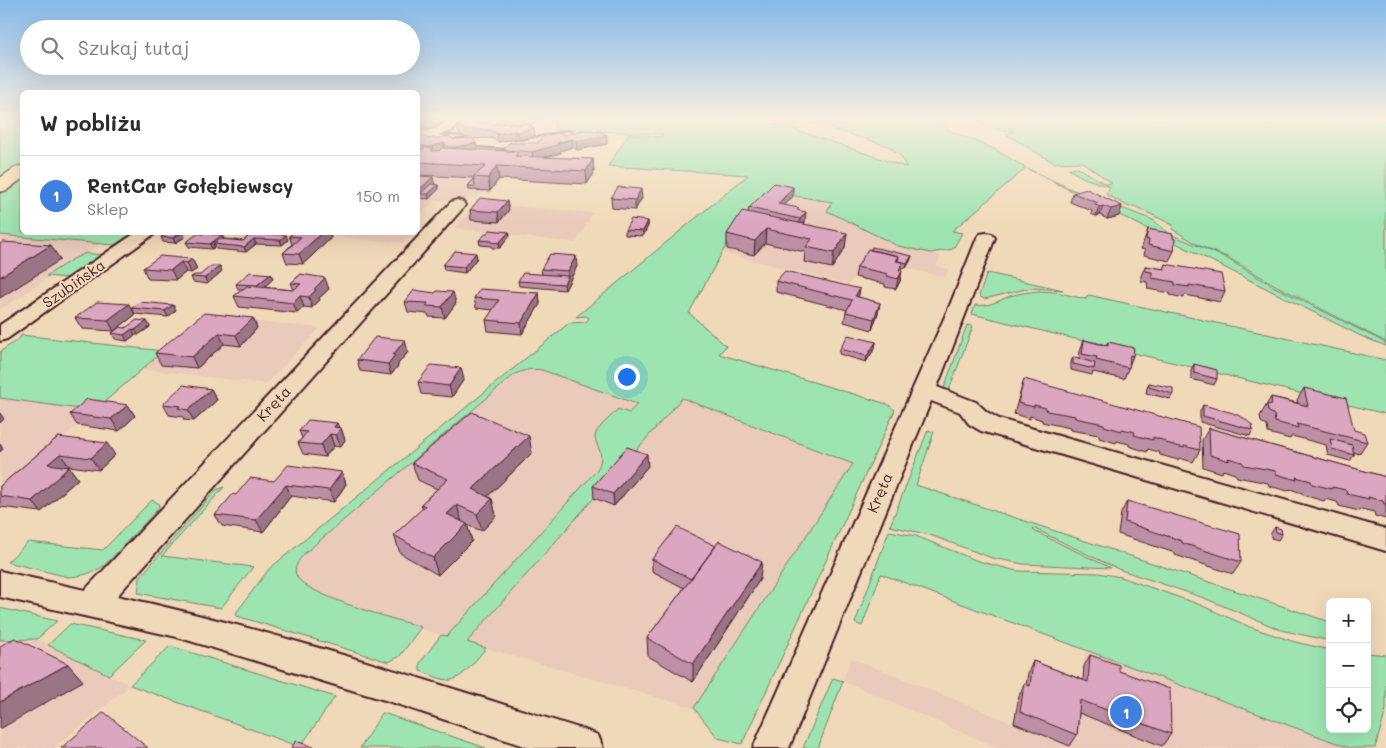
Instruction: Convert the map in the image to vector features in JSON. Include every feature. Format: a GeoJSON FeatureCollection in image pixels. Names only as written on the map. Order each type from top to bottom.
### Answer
{"type":"FeatureCollection","features":[{"type":"Feature","properties":{"kind":"main road"},"geometry":{"type":"LineString","coordinates":[[0,186],[20,173]]}},
{"type":"Feature","properties":{"kind":"street","name":"Kręta"},"geometry":{"type":"LineString","coordinates":[[92,603],[457,205]]}},
{"type":"Feature","properties":{"kind":"street","name":"Szubińska"},"geometry":{"type":"LineString","coordinates":[[0,335],[145,235]]}},
{"type":"Feature","properties":{"kind":"street","name":"Kręta"},"geometry":{"type":"LineString","coordinates":[[771,748],[924,390],[986,238]]}},
{"type":"Feature","properties":{"kind":"street"},"geometry":{"type":"LineString","coordinates":[[924,390],[968,407],[978,418],[990,425],[1386,540]]}},
{"type":"Feature","properties":{"kind":"street"},"geometry":{"type":"LineString","coordinates":[[0,584],[177,623],[388,685],[585,748]]}},
{"type":"Feature","properties":{"kind":"shaded area"},"geometry":{"type":"Polygon","coordinates":[[[420,157],[587,184],[500,179],[490,191],[462,201],[435,200],[420,215],[420,157]]]}},
{"type":"Feature","properties":{"kind":"shaded area"},"geometry":{"type":"Polygon","coordinates":[[[765,191],[833,202],[827,211],[898,246],[941,256],[936,266],[949,269],[945,277],[867,259],[849,284],[723,253],[730,238],[765,191]]]}},
{"type":"Feature","properties":{"kind":"shaded area"},"geometry":{"type":"Polygon","coordinates":[[[476,203],[593,213],[576,243],[455,228],[476,203]]]}},
{"type":"Feature","properties":{"kind":"shaded area"},"geometry":{"type":"Polygon","coordinates":[[[0,235],[100,244],[0,310],[0,235]]]}},
{"type":"Feature","properties":{"kind":"shaded area"},"geometry":{"type":"Polygon","coordinates":[[[314,235],[413,235],[404,243],[314,235]]]}},
{"type":"Feature","properties":{"kind":"shaded area"},"geometry":{"type":"Polygon","coordinates":[[[206,316],[320,328],[266,384],[143,369],[206,316]]]}},
{"type":"Feature","properties":{"kind":"shaded area"},"geometry":{"type":"Polygon","coordinates":[[[541,345],[853,464],[694,708],[269,585],[269,569],[541,345]]]}},
{"type":"Feature","properties":{"kind":"shaded area"},"geometry":{"type":"Polygon","coordinates":[[[0,398],[94,411],[0,491],[0,398]]]}},
{"type":"Feature","properties":{"kind":"shaded area"},"geometry":{"type":"Polygon","coordinates":[[[37,639],[130,685],[54,748],[0,748],[0,640],[37,639]]]}},
{"type":"Feature","properties":{"kind":"shaded area"},"geometry":{"type":"Polygon","coordinates":[[[1085,650],[1350,748],[998,748],[843,681],[851,658],[1070,746],[1073,711],[1080,713],[1085,650]]]}},
{"type":"Feature","properties":{"kind":"green space"},"geometry":{"type":"Polygon","coordinates":[[[0,154],[20,154],[20,164],[0,177],[0,154]]]}},
{"type":"Feature","properties":{"kind":"green space"},"geometry":{"type":"Polygon","coordinates":[[[616,154],[867,154],[906,167],[898,154],[1002,154],[1026,168],[952,231],[962,233],[953,249],[931,253],[898,246],[827,211],[832,202],[765,191],[730,238],[689,313],[726,346],[719,354],[887,404],[895,410],[742,744],[718,738],[694,708],[853,464],[682,398],[467,642],[486,648],[470,667],[456,678],[451,680],[444,679],[420,671],[420,663],[441,635],[447,636],[596,471],[601,459],[595,437],[600,427],[618,409],[629,413],[637,404],[542,370],[528,370],[515,374],[305,553],[295,570],[297,577],[305,584],[335,599],[421,627],[400,656],[389,662],[237,616],[236,613],[269,569],[569,323],[586,322],[589,318],[586,316],[576,317],[748,175],[608,166],[616,154]]]}},
{"type":"Feature","properties":{"kind":"green space"},"geometry":{"type":"Polygon","coordinates":[[[1039,154],[1386,154],[1386,342],[1275,285],[1227,257],[1200,246],[1172,229],[1173,225],[1134,206],[1129,207],[1106,194],[1110,187],[1084,178],[1068,169],[1076,167],[1106,184],[1112,183],[1082,162],[1054,163],[1039,154]]]}},
{"type":"Feature","properties":{"kind":"green space"},"geometry":{"type":"Polygon","coordinates":[[[1028,169],[1071,189],[1153,220],[1170,234],[1224,257],[1273,286],[1386,343],[1386,346],[1363,337],[1028,169]]]}},
{"type":"Feature","properties":{"kind":"green space"},"geometry":{"type":"Polygon","coordinates":[[[20,178],[20,235],[131,235],[115,245],[0,235],[0,192],[20,178]]]}},
{"type":"Feature","properties":{"kind":"green space"},"geometry":{"type":"Polygon","coordinates":[[[86,253],[101,255],[67,278],[46,276],[73,259],[86,253]]]}},
{"type":"Feature","properties":{"kind":"green space"},"geometry":{"type":"Polygon","coordinates":[[[987,273],[1063,290],[1030,288],[984,299],[979,296],[987,273]]]}},
{"type":"Feature","properties":{"kind":"green space"},"geometry":{"type":"Polygon","coordinates":[[[1039,291],[1055,292],[1086,299],[1088,295],[1386,360],[1386,414],[972,314],[975,305],[989,304],[1014,295],[1039,291]]]}},
{"type":"Feature","properties":{"kind":"green space"},"geometry":{"type":"Polygon","coordinates":[[[967,325],[973,326],[949,390],[944,388],[967,325]]]}},
{"type":"Feature","properties":{"kind":"green space"},"geometry":{"type":"Polygon","coordinates":[[[21,335],[163,351],[94,411],[0,398],[0,352],[20,338],[21,335]]]}},
{"type":"Feature","properties":{"kind":"green space"},"geometry":{"type":"Polygon","coordinates":[[[928,430],[934,432],[916,485],[1326,621],[1326,640],[1281,630],[1204,598],[1118,569],[1033,528],[1034,531],[1111,568],[1023,564],[992,558],[930,535],[890,526],[928,430]]]}},
{"type":"Feature","properties":{"kind":"green space"},"geometry":{"type":"Polygon","coordinates":[[[224,487],[162,556],[253,567],[221,608],[138,593],[140,577],[216,490],[224,487]]]}},
{"type":"Feature","properties":{"kind":"green space"},"geometry":{"type":"Polygon","coordinates":[[[152,500],[158,503],[157,510],[105,565],[92,572],[68,577],[7,562],[28,542],[103,550],[152,500]]]}},
{"type":"Feature","properties":{"kind":"green space"},"geometry":{"type":"Polygon","coordinates":[[[889,531],[916,536],[978,561],[1017,571],[1098,573],[1121,577],[1198,604],[1250,627],[1295,642],[1326,649],[1326,733],[1371,733],[1371,653],[1386,655],[1386,710],[1375,748],[1350,748],[881,574],[862,626],[855,623],[889,531]]]}},
{"type":"Feature","properties":{"kind":"green space"},"geometry":{"type":"Polygon","coordinates":[[[0,608],[57,621],[37,639],[0,640],[0,608]]]}},
{"type":"Feature","properties":{"kind":"green space"},"geometry":{"type":"Polygon","coordinates":[[[70,624],[146,640],[109,675],[48,645],[70,624]]]}},
{"type":"Feature","properties":{"kind":"green space"},"geometry":{"type":"Polygon","coordinates":[[[170,646],[335,697],[300,747],[130,685],[170,646]]]}},
{"type":"Feature","properties":{"kind":"green space"},"geometry":{"type":"Polygon","coordinates":[[[833,678],[843,681],[818,748],[803,748],[833,678]]]}},
{"type":"Feature","properties":{"kind":"green space"},"geometry":{"type":"Polygon","coordinates":[[[383,713],[486,748],[360,748],[383,713]]]}},
{"type":"Feature","properties":{"kind":"building"},"geometry":{"type":"Polygon","coordinates":[[[420,154],[517,154],[515,156],[593,159],[586,171],[497,166],[488,178],[473,177],[486,166],[420,162],[420,154]]]}},
{"type":"Feature","properties":{"kind":"building"},"geometry":{"type":"Polygon","coordinates":[[[420,176],[433,177],[420,189],[420,176]]]}},
{"type":"Feature","properties":{"kind":"building"},"geometry":{"type":"Polygon","coordinates":[[[474,179],[475,186],[468,186],[474,179]]]}},
{"type":"Feature","properties":{"kind":"building"},"geometry":{"type":"Polygon","coordinates":[[[774,183],[793,187],[778,204],[799,208],[797,210],[806,212],[800,219],[749,208],[774,183]]]}},
{"type":"Feature","properties":{"kind":"building"},"geometry":{"type":"Polygon","coordinates":[[[431,184],[438,185],[428,194],[420,194],[431,184]]]}},
{"type":"Feature","properties":{"kind":"building"},"geometry":{"type":"Polygon","coordinates":[[[618,187],[641,189],[635,200],[611,198],[618,187]]]}},
{"type":"Feature","properties":{"kind":"building"},"geometry":{"type":"Polygon","coordinates":[[[1087,189],[1122,206],[1111,209],[1103,206],[1099,207],[1094,204],[1098,203],[1073,193],[1087,189]]]}},
{"type":"Feature","properties":{"kind":"building"},"geometry":{"type":"Polygon","coordinates":[[[480,198],[507,201],[498,212],[470,210],[480,198]]]}},
{"type":"Feature","properties":{"kind":"building"},"geometry":{"type":"Polygon","coordinates":[[[742,211],[847,233],[834,253],[806,247],[812,239],[766,229],[755,241],[727,234],[742,211]]]}},
{"type":"Feature","properties":{"kind":"building"},"geometry":{"type":"Polygon","coordinates":[[[631,219],[648,221],[643,231],[625,230],[631,219]]]}},
{"type":"Feature","properties":{"kind":"building"},"geometry":{"type":"Polygon","coordinates":[[[1148,229],[1173,234],[1175,239],[1174,251],[1148,245],[1149,240],[1146,239],[1148,229]]]}},
{"type":"Feature","properties":{"kind":"building"},"geometry":{"type":"Polygon","coordinates":[[[490,230],[509,232],[499,243],[479,240],[490,230]]]}},
{"type":"Feature","properties":{"kind":"building"},"geometry":{"type":"Polygon","coordinates":[[[163,235],[178,235],[173,238],[161,237],[163,235]]]}},
{"type":"Feature","properties":{"kind":"building"},"geometry":{"type":"Polygon","coordinates":[[[196,235],[222,235],[210,244],[186,242],[196,235]]]}},
{"type":"Feature","properties":{"kind":"building"},"geometry":{"type":"Polygon","coordinates":[[[250,235],[286,235],[280,240],[254,239],[244,247],[213,244],[221,239],[243,241],[250,235]]]}},
{"type":"Feature","properties":{"kind":"building"},"geometry":{"type":"Polygon","coordinates":[[[320,235],[299,254],[283,253],[301,237],[289,236],[320,235]]]}},
{"type":"Feature","properties":{"kind":"building"},"geometry":{"type":"Polygon","coordinates":[[[3,242],[51,245],[0,277],[0,244],[3,242]]]}},
{"type":"Feature","properties":{"kind":"building"},"geometry":{"type":"Polygon","coordinates":[[[872,247],[912,256],[907,263],[898,261],[899,256],[870,250],[872,247]]]}},
{"type":"Feature","properties":{"kind":"building"},"geometry":{"type":"Polygon","coordinates":[[[868,249],[899,256],[896,261],[903,262],[899,270],[902,271],[898,279],[887,276],[888,274],[857,267],[868,249]]]}},
{"type":"Feature","properties":{"kind":"building"},"geometry":{"type":"Polygon","coordinates":[[[455,251],[476,253],[464,267],[443,265],[455,251]]]}},
{"type":"Feature","properties":{"kind":"building"},"geometry":{"type":"Polygon","coordinates":[[[550,254],[576,256],[568,271],[541,269],[550,254]]]}},
{"type":"Feature","properties":{"kind":"building"},"geometry":{"type":"Polygon","coordinates":[[[160,256],[192,259],[187,263],[181,262],[171,270],[143,268],[160,256]]]}},
{"type":"Feature","properties":{"kind":"building"},"geometry":{"type":"Polygon","coordinates":[[[1165,264],[1221,274],[1225,291],[1189,285],[1189,287],[1175,285],[1175,282],[1152,278],[1152,272],[1145,271],[1145,266],[1165,269],[1165,264]]]}},
{"type":"Feature","properties":{"kind":"building"},"geometry":{"type":"Polygon","coordinates":[[[211,266],[220,266],[205,278],[191,277],[200,275],[211,266]]]}},
{"type":"Feature","properties":{"kind":"building"},"geometry":{"type":"Polygon","coordinates":[[[785,271],[860,289],[855,296],[880,303],[874,319],[846,312],[852,300],[776,281],[785,271]]]}},
{"type":"Feature","properties":{"kind":"building"},"geometry":{"type":"Polygon","coordinates":[[[250,272],[271,274],[257,285],[236,284],[250,272]]]}},
{"type":"Feature","properties":{"kind":"building"},"geometry":{"type":"Polygon","coordinates":[[[523,273],[568,276],[564,284],[518,281],[523,273]]]}},
{"type":"Feature","properties":{"kind":"building"},"geometry":{"type":"Polygon","coordinates":[[[301,274],[325,278],[309,297],[300,296],[293,303],[234,296],[247,286],[293,290],[301,284],[291,283],[301,274]]]}},
{"type":"Feature","properties":{"kind":"building"},"geometry":{"type":"Polygon","coordinates":[[[480,289],[539,293],[521,323],[486,320],[499,300],[474,298],[480,289]]]}},
{"type":"Feature","properties":{"kind":"building"},"geometry":{"type":"Polygon","coordinates":[[[414,290],[435,293],[437,291],[453,292],[442,307],[426,306],[428,303],[405,302],[414,290]]]}},
{"type":"Feature","properties":{"kind":"building"},"geometry":{"type":"Polygon","coordinates":[[[97,302],[129,304],[108,320],[75,318],[97,302]]]}},
{"type":"Feature","properties":{"kind":"building"},"geometry":{"type":"Polygon","coordinates":[[[140,302],[173,305],[165,311],[132,308],[140,302]]]}},
{"type":"Feature","properties":{"kind":"building"},"geometry":{"type":"Polygon","coordinates":[[[204,313],[253,318],[236,335],[219,333],[192,357],[155,353],[204,313]]]}},
{"type":"Feature","properties":{"kind":"building"},"geometry":{"type":"Polygon","coordinates":[[[137,320],[147,321],[124,335],[112,333],[120,327],[125,328],[137,320]]]}},
{"type":"Feature","properties":{"kind":"building"},"geometry":{"type":"Polygon","coordinates":[[[848,335],[876,342],[867,356],[840,349],[848,335]]]}},
{"type":"Feature","properties":{"kind":"building"},"geometry":{"type":"Polygon","coordinates":[[[375,337],[405,340],[388,364],[357,360],[375,337]]]}},
{"type":"Feature","properties":{"kind":"building"},"geometry":{"type":"Polygon","coordinates":[[[1084,340],[1108,346],[1108,342],[1134,348],[1133,356],[1130,355],[1129,368],[1096,360],[1097,357],[1082,354],[1084,340]]]}},
{"type":"Feature","properties":{"kind":"building"},"geometry":{"type":"Polygon","coordinates":[[[1073,357],[1095,363],[1094,369],[1073,364],[1073,357]]]}},
{"type":"Feature","properties":{"kind":"building"},"geometry":{"type":"Polygon","coordinates":[[[1194,364],[1217,370],[1217,379],[1194,373],[1194,364]]]}},
{"type":"Feature","properties":{"kind":"building"},"geometry":{"type":"Polygon","coordinates":[[[431,365],[461,368],[449,386],[418,382],[431,365]]]}},
{"type":"Feature","properties":{"kind":"building"},"geometry":{"type":"Polygon","coordinates":[[[1024,379],[1199,427],[1200,450],[1184,446],[1184,448],[1153,437],[1153,440],[1134,435],[1135,432],[1122,429],[1122,431],[1104,426],[1104,424],[1075,418],[1075,416],[1047,411],[1046,408],[1018,403],[1024,379]]]}},
{"type":"Feature","properties":{"kind":"building"},"geometry":{"type":"Polygon","coordinates":[[[1149,383],[1173,388],[1173,394],[1149,387],[1149,383]]]}},
{"type":"Feature","properties":{"kind":"building"},"geometry":{"type":"Polygon","coordinates":[[[183,385],[211,389],[188,410],[178,408],[181,406],[163,404],[183,385]]]}},
{"type":"Feature","properties":{"kind":"building"},"geometry":{"type":"Polygon","coordinates":[[[1304,388],[1346,398],[1354,430],[1364,433],[1367,442],[1297,424],[1298,428],[1275,422],[1274,415],[1268,411],[1267,405],[1272,404],[1271,397],[1308,406],[1304,388]]]}},
{"type":"Feature","properties":{"kind":"building"},"geometry":{"type":"Polygon","coordinates":[[[87,399],[128,405],[111,419],[70,414],[87,399]]]}},
{"type":"Feature","properties":{"kind":"building"},"geometry":{"type":"Polygon","coordinates":[[[1203,405],[1244,418],[1252,425],[1253,430],[1203,416],[1203,405]]]}},
{"type":"Feature","properties":{"kind":"building"},"geometry":{"type":"Polygon","coordinates":[[[472,412],[529,436],[473,489],[492,499],[477,514],[457,505],[447,514],[467,524],[433,558],[394,535],[425,506],[421,504],[448,479],[412,463],[472,412]]]}},
{"type":"Feature","properties":{"kind":"building"},"geometry":{"type":"Polygon","coordinates":[[[308,420],[337,423],[334,427],[341,428],[336,435],[330,434],[321,445],[298,443],[307,432],[299,431],[308,420]]]}},
{"type":"Feature","properties":{"kind":"building"},"geometry":{"type":"Polygon","coordinates":[[[1209,428],[1386,477],[1386,504],[1383,501],[1368,497],[1369,499],[1347,494],[1346,490],[1312,484],[1311,481],[1296,477],[1297,480],[1276,474],[1276,471],[1244,465],[1242,462],[1228,458],[1229,461],[1210,455],[1209,428]]]}},
{"type":"Feature","properties":{"kind":"building"},"geometry":{"type":"Polygon","coordinates":[[[58,437],[107,443],[91,458],[60,454],[48,464],[69,467],[32,501],[0,496],[0,486],[58,437]]]}},
{"type":"Feature","properties":{"kind":"building"},"geometry":{"type":"Polygon","coordinates":[[[1330,439],[1352,445],[1354,455],[1332,449],[1330,439]]]}},
{"type":"Feature","properties":{"kind":"building"},"geometry":{"type":"Polygon","coordinates":[[[627,447],[647,454],[613,494],[593,486],[627,447]]]}},
{"type":"Feature","properties":{"kind":"building"},"geometry":{"type":"Polygon","coordinates":[[[288,465],[342,472],[329,490],[286,485],[256,520],[215,515],[233,494],[236,495],[250,478],[274,481],[288,465]]]}},
{"type":"Feature","properties":{"kind":"building"},"geometry":{"type":"Polygon","coordinates":[[[1127,501],[1240,534],[1241,562],[1125,522],[1127,501]]]}},
{"type":"Feature","properties":{"kind":"building"},"geometry":{"type":"Polygon","coordinates":[[[677,527],[716,546],[691,579],[652,559],[677,527]]]}},
{"type":"Feature","properties":{"kind":"building"},"geometry":{"type":"Polygon","coordinates":[[[1275,527],[1281,529],[1282,534],[1276,532],[1275,527]]]}},
{"type":"Feature","properties":{"kind":"building"},"geometry":{"type":"Polygon","coordinates":[[[719,541],[762,562],[693,664],[647,638],[719,541]]]}},
{"type":"Feature","properties":{"kind":"building"},"geometry":{"type":"Polygon","coordinates":[[[15,638],[68,664],[0,702],[0,646],[15,638]]]}},
{"type":"Feature","properties":{"kind":"building"},"geometry":{"type":"Polygon","coordinates":[[[1090,655],[1119,665],[1119,671],[1170,689],[1171,734],[1080,700],[1077,735],[1020,712],[1024,684],[1030,686],[1033,661],[1088,682],[1090,655]]]}},
{"type":"Feature","properties":{"kind":"building"},"geometry":{"type":"Polygon","coordinates":[[[104,712],[148,748],[61,748],[104,712]]]}},
{"type":"Feature","properties":{"kind":"building"},"geometry":{"type":"Polygon","coordinates":[[[296,741],[316,748],[291,748],[296,741]]]}},
{"type":"Feature","properties":{"kind":"place","name":"RentCar Gołębiewscy"},"geometry":{"type":"Point","coordinates":[1126,712]}}]}
